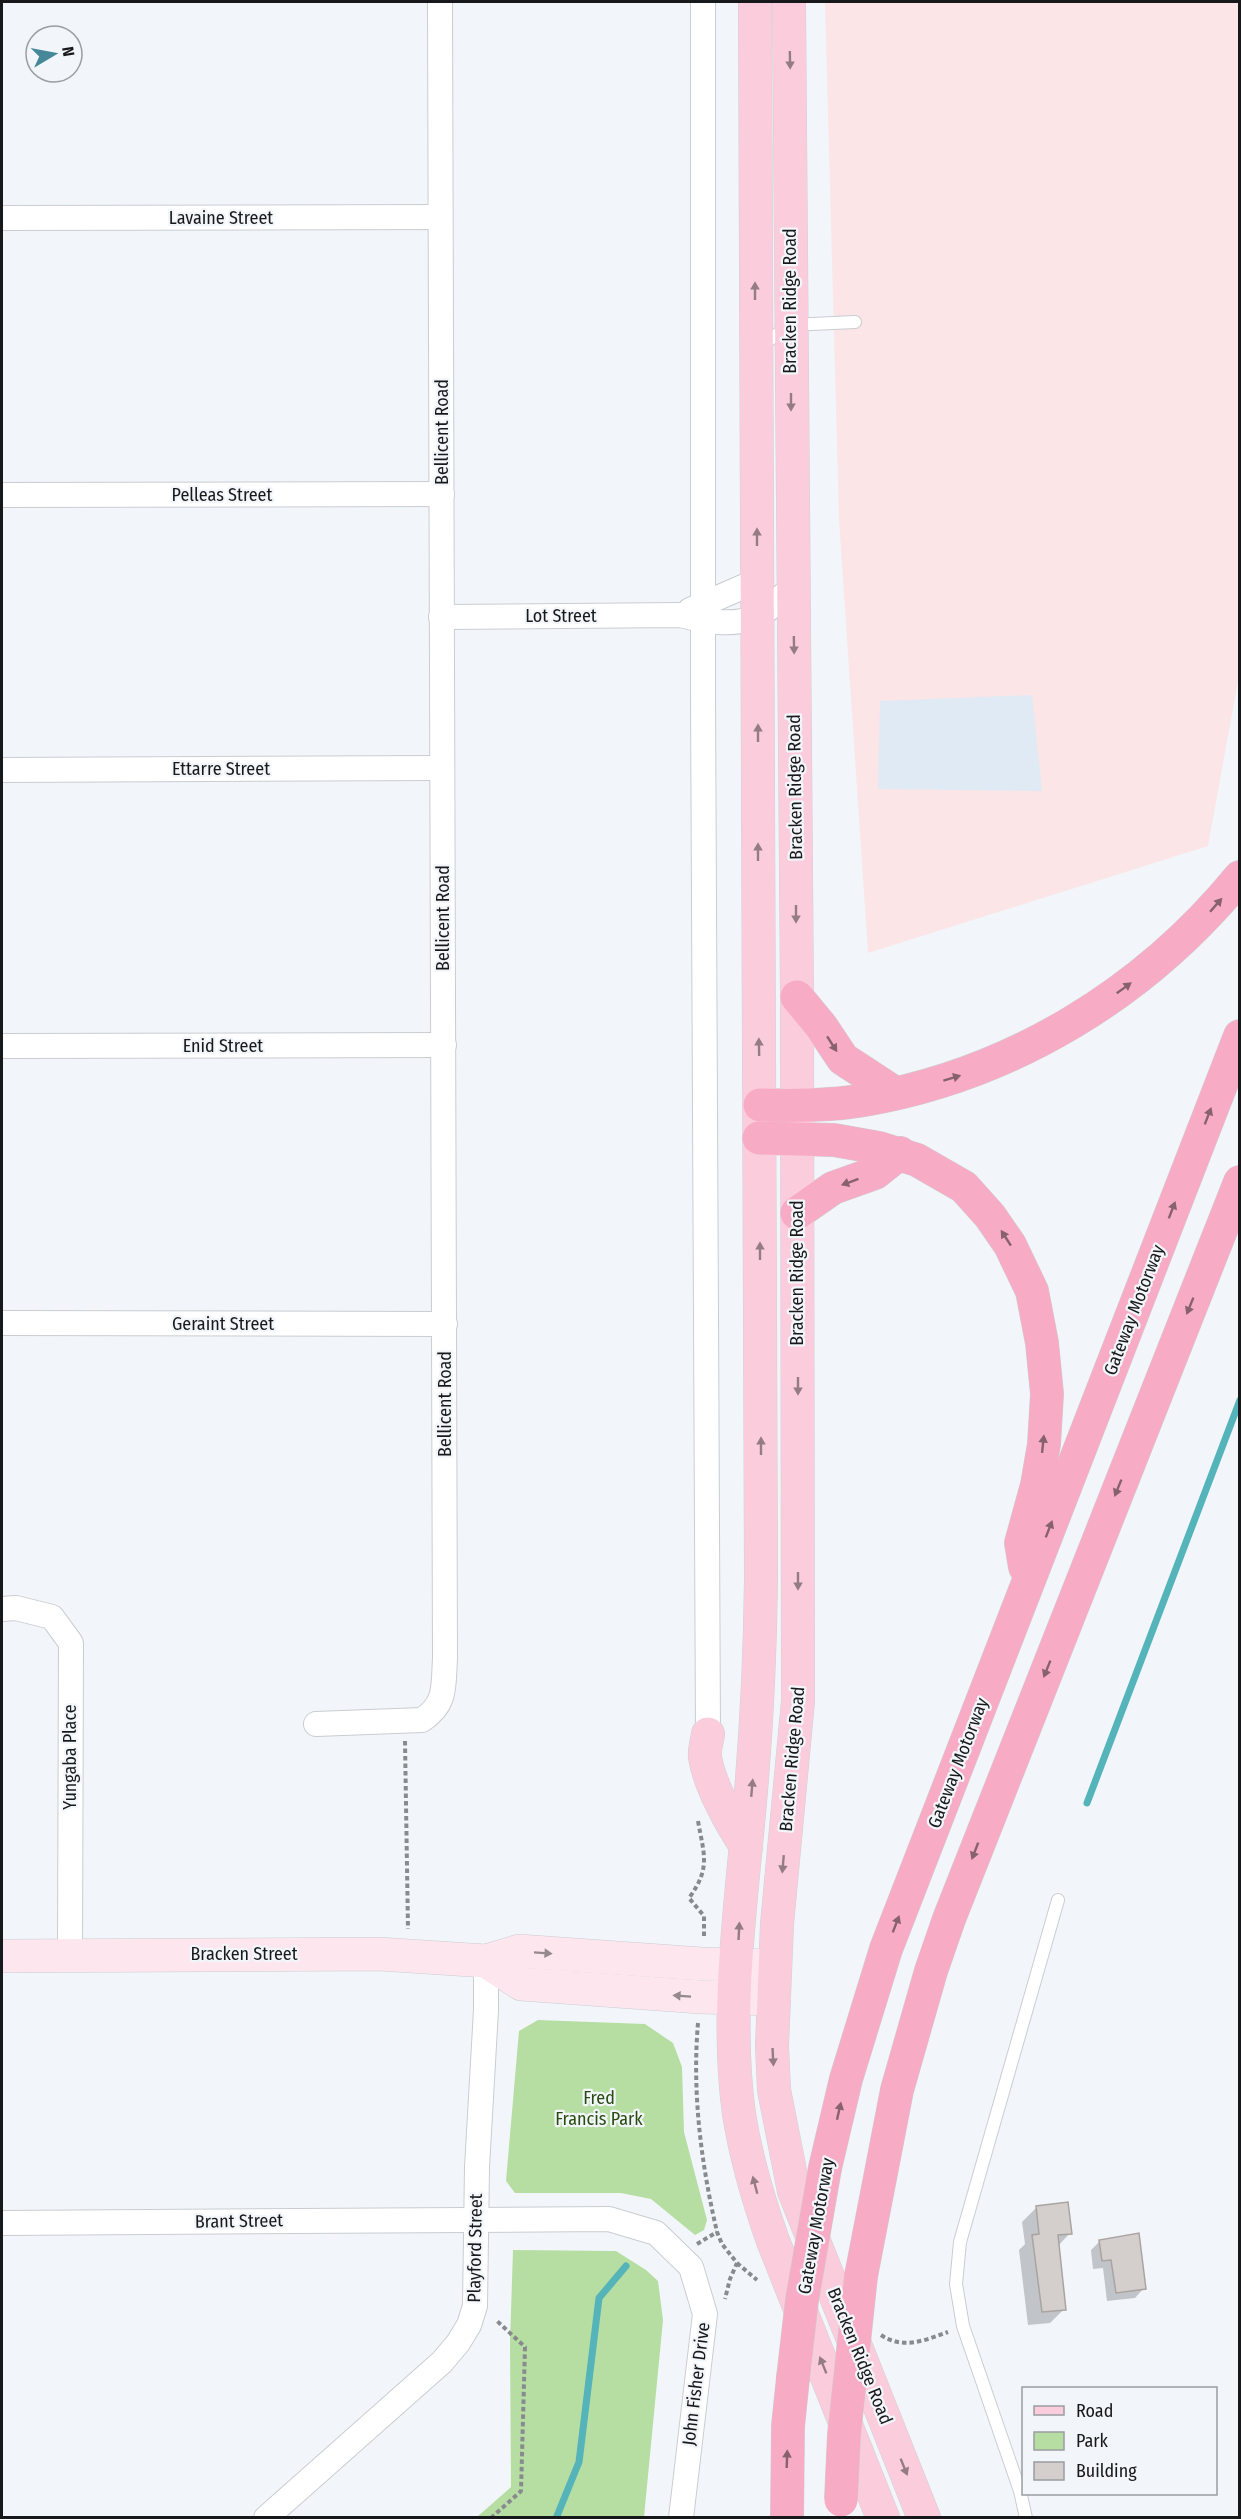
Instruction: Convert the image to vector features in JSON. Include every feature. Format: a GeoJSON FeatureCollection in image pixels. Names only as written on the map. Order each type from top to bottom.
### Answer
{"type":"FeatureCollection","features":[{"type":"Feature","properties":{"kind":"highway"},"geometry":{"type":"LineString","coordinates":[[760,1105],[797,1106],[863,1100],[957,1077],[1022,1050],[1074,1022],[1125,988],[1172,949],[1216,906],[1239,877]]}},
{"type":"Feature","properties":{"kind":"highway"},"geometry":{"type":"LineString","coordinates":[[797,997],[821,1026],[843,1059],[895,1093]]}},
{"type":"Feature","properties":{"kind":"highway","name":"Gateway Motorway"},"geometry":{"type":"LineString","coordinates":[[787,2517],[788,2436],[802,2300],[825,2168],[846,2079],[886,1950],[1239,1036]]}},
{"type":"Feature","properties":{"kind":"highway"},"geometry":{"type":"LineString","coordinates":[[759,1138],[834,1140],[900,1153],[940,1171],[964,1187],[990,1216],[1010,1245],[1032,1291],[1042,1343],[1047,1394],[1044,1444],[1037,1485],[1021,1543],[1028,1583]]}},
{"type":"Feature","properties":{"kind":"highway"},"geometry":{"type":"LineString","coordinates":[[797,1213],[833,1188],[875,1173],[900,1153]]}},
{"type":"Feature","properties":{"kind":"highway"},"geometry":{"type":"LineString","coordinates":[[841,2509],[845,2423],[861,2276],[897,2090],[946,1929],[1239,1182]]}},
{"type":"Feature","properties":{"kind":"main road","name":"Bracken Ridge Road"},"geometry":{"type":"LineString","coordinates":[[755,2],[760,1672],[737,1965],[734,2046],[739,2113],[748,2162],[759,2200],[773,2241],[883,2517]]}},
{"type":"Feature","properties":{"kind":"main road","name":"Bracken Ridge Road"},"geometry":{"type":"LineString","coordinates":[[789,2],[797,997],[798,1701],[777,1924],[772,2046],[774,2090],[794,2191],[924,2517]]}},
{"type":"Feature","properties":{"kind":"main road"},"geometry":{"type":"LineString","coordinates":[[708,1734],[705,1750],[707,1766],[729,1819],[746,1846]]}},
{"type":"Feature","properties":{"kind":"street","name":"Bellicent Road"},"geometry":{"type":"LineString","coordinates":[[315,1724],[422,1720],[435,1711],[443,1694],[445,1659],[445,1324],[441,768],[440,2]]}},
{"type":"Feature","properties":{"kind":"street"},"geometry":{"type":"LineString","coordinates":[[703,2],[708,1734]]}},
{"type":"Feature","properties":{"kind":"street","name":"Lavaine Street"},"geometry":{"type":"LineString","coordinates":[[2,218],[440,217]]}},
{"type":"Feature","properties":{"kind":"street","name":"Pelleas Street"},"geometry":{"type":"LineString","coordinates":[[2,495],[442,494]]}},
{"type":"Feature","properties":{"kind":"street"},"geometry":{"type":"LineString","coordinates":[[703,612],[757,579]]}},
{"type":"Feature","properties":{"kind":"street"},"geometry":{"type":"LineString","coordinates":[[758,616],[793,586]]}},
{"type":"Feature","properties":{"kind":"street","name":"Lot Street"},"geometry":{"type":"LineString","coordinates":[[441,617],[680,615],[703,612],[736,621],[758,616]]}},
{"type":"Feature","properties":{"kind":"street","name":"Ettarre Street"},"geometry":{"type":"LineString","coordinates":[[2,770],[441,768]]}},
{"type":"Feature","properties":{"kind":"street","name":"Enid Street"},"geometry":{"type":"LineString","coordinates":[[2,1046],[444,1045]]}},
{"type":"Feature","properties":{"kind":"street","name":"Geraint Street"},"geometry":{"type":"LineString","coordinates":[[2,1323],[445,1324]]}},
{"type":"Feature","properties":{"kind":"street","name":"Yungaba Place"},"geometry":{"type":"LineString","coordinates":[[2,1609],[16,1608],[52,1617],[71,1643],[70,1955]]}},
{"type":"Feature","properties":{"kind":"street","name":"Bracken Street"},"geometry":{"type":"LineString","coordinates":[[2,1956],[368,1954],[486,1961],[519,1951],[775,1966]]}},
{"type":"Feature","properties":{"kind":"street","name":"Bracken Street"},"geometry":{"type":"LineString","coordinates":[[486,1961],[521,1984],[774,1999]]}},
{"type":"Feature","properties":{"kind":"street","name":"Playford Street"},"geometry":{"type":"LineString","coordinates":[[266,2517],[442,2362],[469,2325],[475,2306],[486,1961]]}},
{"type":"Feature","properties":{"kind":"street","name":"Brant Street"},"geometry":{"type":"LineString","coordinates":[[2,2223],[476,2219]]}},
{"type":"Feature","properties":{"kind":"street","name":"John Fisher Drive"},"geometry":{"type":"LineString","coordinates":[[476,2219],[609,2220],[656,2233],[691,2267],[705,2314],[681,2517]]}},
{"type":"Feature","properties":{"kind":"lane"},"geometry":{"type":"LineString","coordinates":[[756,350],[790,325],[855,322]]}},
{"type":"Feature","properties":{"kind":"lane"},"geometry":{"type":"LineString","coordinates":[[1026,2517],[1020,2491],[963,2326],[957,2303],[956,2263],[969,2208],[1058,1900]]}},
{"type":"Feature","properties":{"kind":"path"},"geometry":{"type":"LineString","coordinates":[[405,1734],[408,1930]]}},
{"type":"Feature","properties":{"kind":"path"},"geometry":{"type":"LineString","coordinates":[[697,1816],[704,1854],[704,1871],[700,1882],[689,1898],[704,1916],[704,1944]]}},
{"type":"Feature","properties":{"kind":"path"},"geometry":{"type":"LineString","coordinates":[[692,2247],[717,2232]]}},
{"type":"Feature","properties":{"kind":"path"},"geometry":{"type":"LineString","coordinates":[[491,2517],[521,2491],[525,2347],[496,2320]]}},
{"type":"Feature","properties":{"kind":"shaded area"},"geometry":{"type":"Polygon","coordinates":[[[825,2],[1240,2],[1240,670],[1208,846],[868,953],[839,519],[825,2]]]}},
{"type":"Feature","properties":{"kind":"shaded area"},"geometry":{"type":"Polygon","coordinates":[[[1032,695],[1042,791],[878,789],[880,701],[1032,695]]]}},
{"type":"Feature","properties":{"kind":"green space","name":"Fred Francis Park"},"geometry":{"type":"Polygon","coordinates":[[[538,2020],[645,2024],[673,2043],[682,2067],[684,2132],[707,2220],[704,2230],[695,2235],[651,2199],[621,2193],[515,2193],[506,2181],[519,2031],[538,2020]]]}},
{"type":"Feature","properties":{"kind":"green space"},"geometry":{"type":"Polygon","coordinates":[[[513,2250],[616,2251],[646,2270],[658,2281],[663,2320],[644,2517],[477,2517],[511,2487],[510,2342],[513,2250]]]}},
{"type":"Feature","properties":{"kind":"building"},"geometry":{"type":"Polygon","coordinates":[[[1068,2202],[1072,2234],[1058,2235],[1066,2310],[1042,2312],[1032,2235],[1039,2234],[1036,2206],[1068,2202]]]}},
{"type":"Feature","properties":{"kind":"building"},"geometry":{"type":"Polygon","coordinates":[[[1139,2233],[1146,2289],[1116,2293],[1111,2260],[1102,2261],[1099,2240],[1139,2233]]]}},
{"type":"Feature","properties":{"kind":"waterway"},"geometry":{"type":"LineString","coordinates":[[1087,1803],[1240,1400]]}},
{"type":"Feature","properties":{"kind":"waterway"},"geometry":{"type":"LineString","coordinates":[[557,2516],[579,2462],[599,2298],[626,2266]]}}]}
